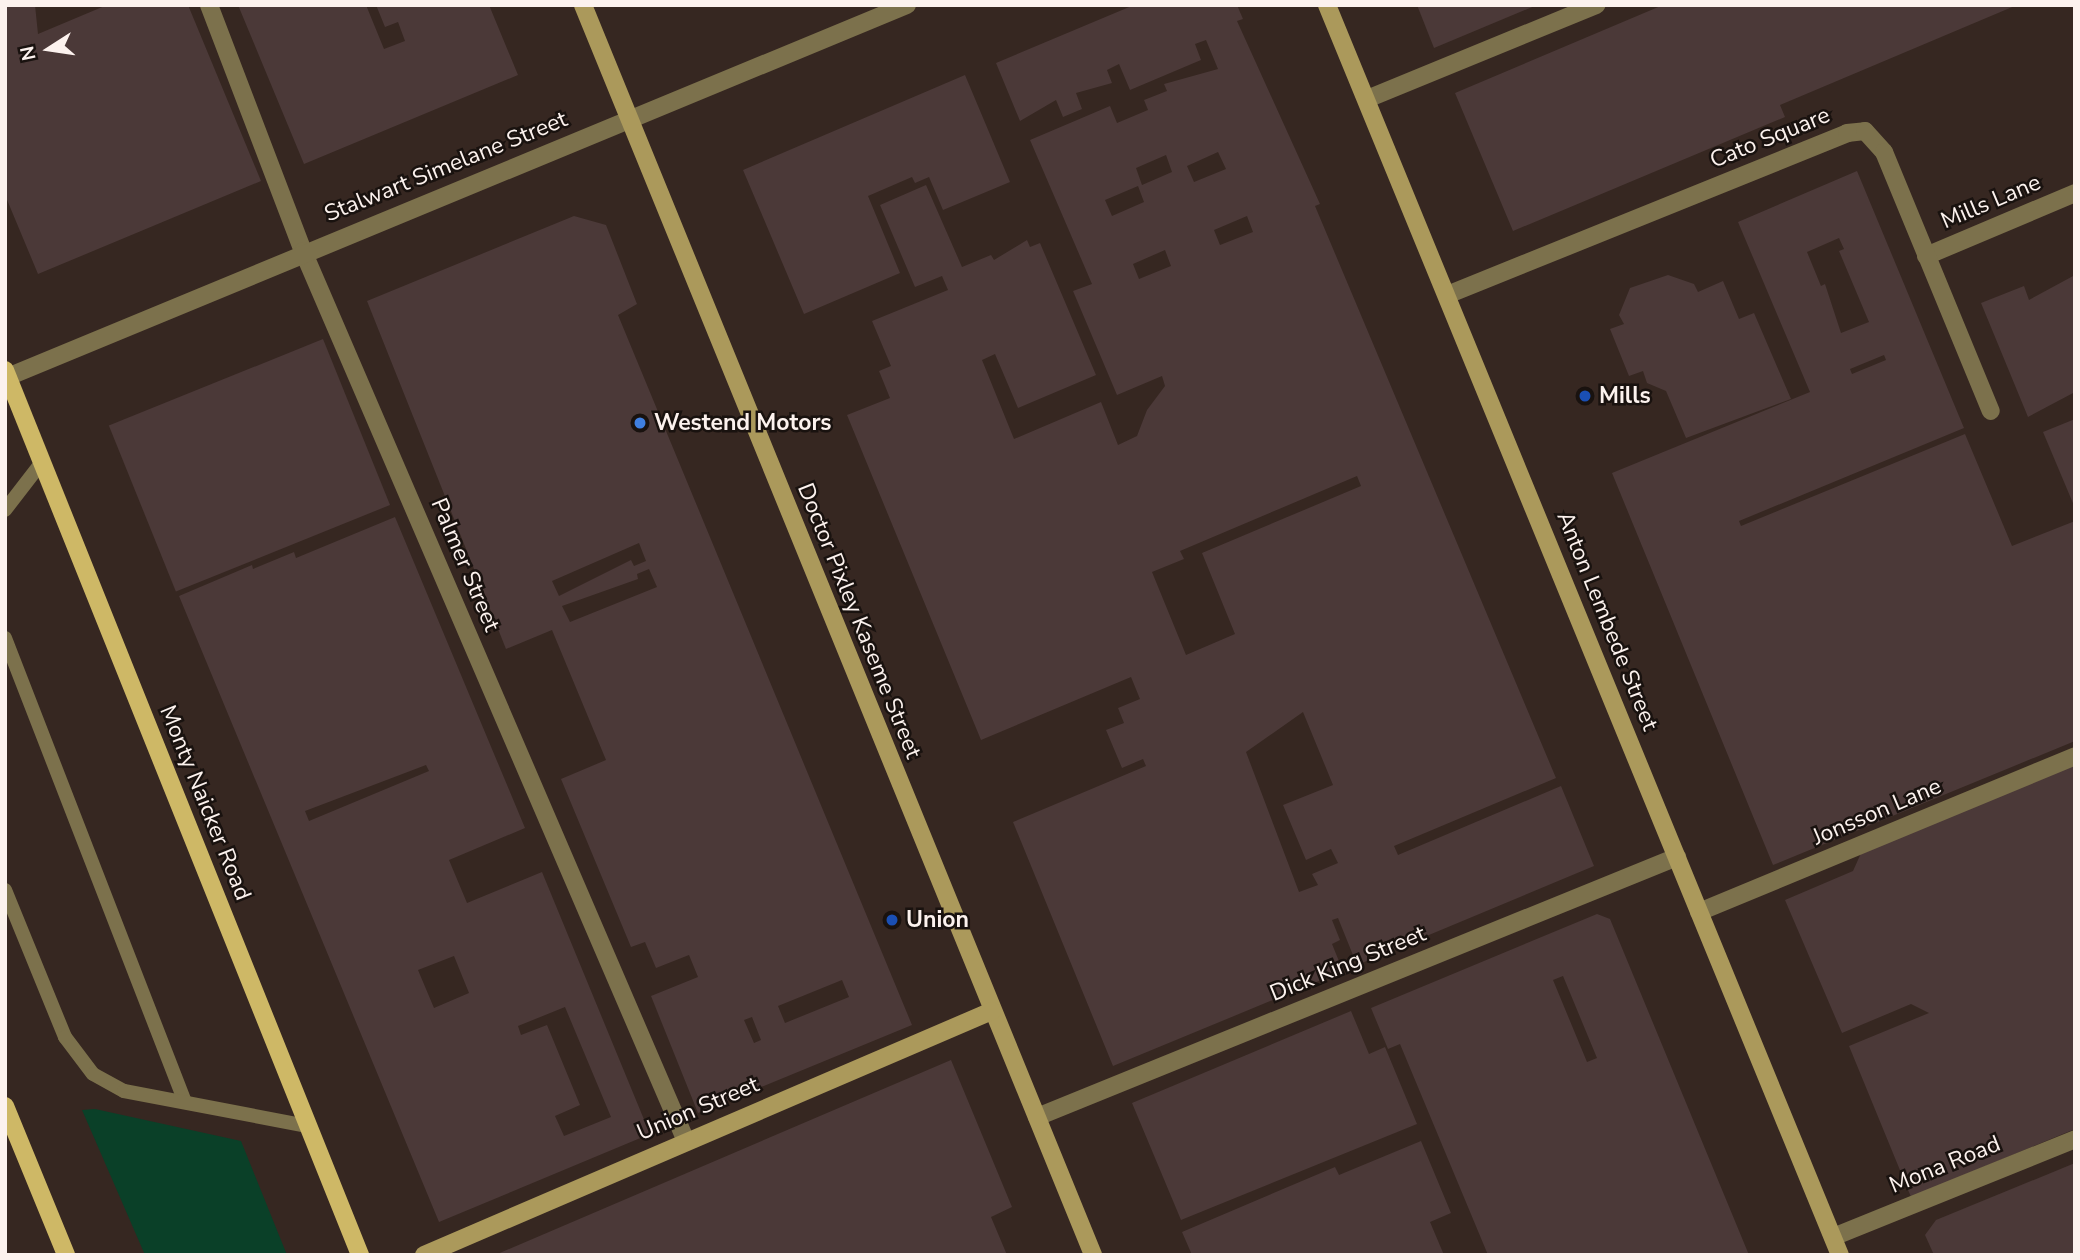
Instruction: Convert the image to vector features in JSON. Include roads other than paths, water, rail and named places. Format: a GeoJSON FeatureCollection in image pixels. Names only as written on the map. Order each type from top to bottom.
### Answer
{"type":"FeatureCollection","features":[{"type":"Feature","properties":{"kind":"main road","name":"Doctor Pixley Kaseme Street"},"geometry":{"type":"LineString","coordinates":[[583,5],[1093,1255]]}},
{"type":"Feature","properties":{"kind":"main road","name":"Anton Lembede Street"},"geometry":{"type":"LineString","coordinates":[[1327,5],[1840,1255]]}},
{"type":"Feature","properties":{"kind":"main road","name":"Monty Naicker Road"},"geometry":{"type":"LineString","coordinates":[[6,375],[360,1255]]}},
{"type":"Feature","properties":{"kind":"main road","name":"Union Street"},"geometry":{"type":"LineString","coordinates":[[424,1255],[992,1011]]}},
{"type":"Feature","properties":{"kind":"main road"},"geometry":{"type":"LineString","coordinates":[[5,1106],[66,1255]]}},
{"type":"Feature","properties":{"kind":"street","name":"Palmer Street"},"geometry":{"type":"LineString","coordinates":[[209,5],[303,251],[686,1141]]}},
{"type":"Feature","properties":{"kind":"street","name":"Stalwart Simelane Street"},"geometry":{"type":"LineString","coordinates":[[6,375],[908,5]]}},
{"type":"Feature","properties":{"kind":"street"},"geometry":{"type":"LineString","coordinates":[[1367,99],[1595,5]]}},
{"type":"Feature","properties":{"kind":"street","name":"Cato Square"},"geometry":{"type":"LineString","coordinates":[[1447,295],[1856,130],[1880,143],[1991,411]]}},
{"type":"Feature","properties":{"kind":"street","name":"Mills Lane"},"geometry":{"type":"LineString","coordinates":[[1926,256],[2075,193]]}},
{"type":"Feature","properties":{"kind":"street","name":"Jonsson Lane"},"geometry":{"type":"LineString","coordinates":[[1699,912],[2075,756]]}},
{"type":"Feature","properties":{"kind":"street","name":"Dick King Street"},"geometry":{"type":"LineString","coordinates":[[1037,1117],[1677,857]]}},
{"type":"Feature","properties":{"kind":"street","name":"Mona Road"},"geometry":{"type":"LineString","coordinates":[[1833,1237],[2075,1139]]}},
{"type":"Feature","properties":{"kind":"lane"},"geometry":{"type":"LineString","coordinates":[[5,510],[42,462]]}},
{"type":"Feature","properties":{"kind":"lane"},"geometry":{"type":"LineString","coordinates":[[5,638],[186,1101]]}},
{"type":"Feature","properties":{"kind":"lane"},"geometry":{"type":"LineString","coordinates":[[5,890],[79,1063],[124,1091],[308,1126]]}},
{"type":"Feature","properties":{"kind":"place","name":"Mills"},"geometry":{"type":"Point","coordinates":[1585,396]}},
{"type":"Feature","properties":{"kind":"place","name":"Westend Motors"},"geometry":{"type":"Point","coordinates":[640,423]}},
{"type":"Feature","properties":{"kind":"place","name":"Union"},"geometry":{"type":"Point","coordinates":[892,920]}}]}
